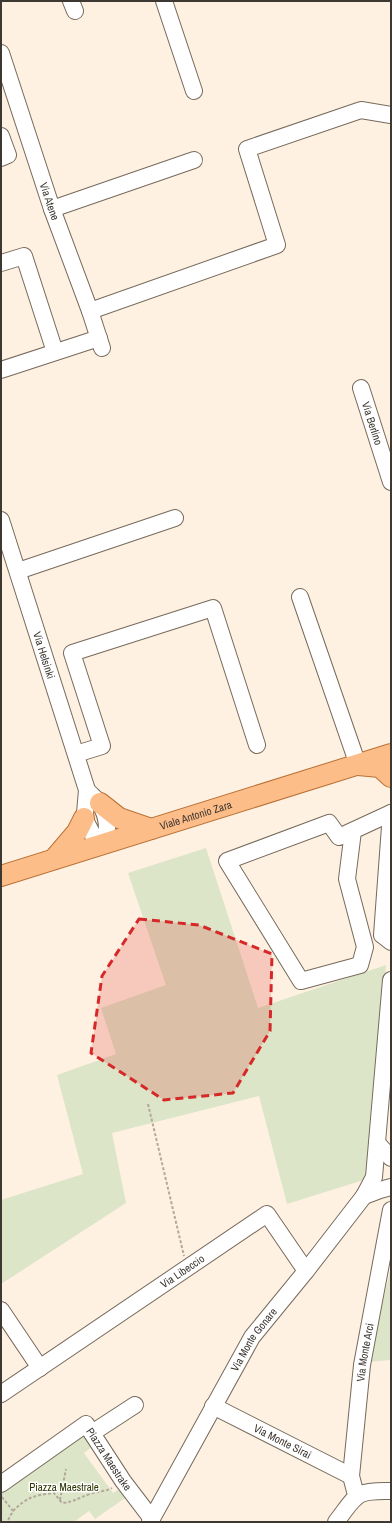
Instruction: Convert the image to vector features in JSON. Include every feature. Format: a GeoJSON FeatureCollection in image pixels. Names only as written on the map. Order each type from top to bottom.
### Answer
{"type":"FeatureCollection","features":[{"type":"Feature","properties":{"kind":"main road","name":"Viale Antonio Zara"},"geometry":{"type":"LineString","coordinates":[[1,876],[391,754]]}},
{"type":"Feature","properties":{"kind":"main road"},"geometry":{"type":"LineString","coordinates":[[358,764],[380,768],[391,777]]}},
{"type":"Feature","properties":{"kind":"main road"},"geometry":{"type":"LineString","coordinates":[[93,797],[119,818],[151,829]]}},
{"type":"Feature","properties":{"kind":"main road"},"geometry":{"type":"LineString","coordinates":[[53,860],[77,832],[84,818]]}},
{"type":"Feature","properties":{"kind":"street"},"geometry":{"type":"LineString","coordinates":[[164,1],[194,91]]}},
{"type":"Feature","properties":{"kind":"street","name":"Via Atene"},"geometry":{"type":"LineString","coordinates":[[1,53],[52,209],[101,343],[56,352]]}},
{"type":"Feature","properties":{"kind":"street"},"geometry":{"type":"LineString","coordinates":[[90,311],[277,245],[247,149],[361,110],[391,115]]}},
{"type":"Feature","properties":{"kind":"street"},"geometry":{"type":"LineString","coordinates":[[1,136],[8,155],[1,158]]}},
{"type":"Feature","properties":{"kind":"street"},"geometry":{"type":"LineString","coordinates":[[52,209],[194,160]]}},
{"type":"Feature","properties":{"kind":"street"},"geometry":{"type":"LineString","coordinates":[[1,263],[24,256],[56,352],[1,370]]}},
{"type":"Feature","properties":{"kind":"street","name":"Via Berlino"},"geometry":{"type":"LineString","coordinates":[[361,388],[390,476]]}},
{"type":"Feature","properties":{"kind":"street"},"geometry":{"type":"LineString","coordinates":[[18,571],[175,518]]}},
{"type":"Feature","properties":{"kind":"street","name":"Via Helsinki"},"geometry":{"type":"LineString","coordinates":[[1,520],[76,754],[93,797],[107,822],[108,833],[104,844]]}},
{"type":"Feature","properties":{"kind":"street"},"geometry":{"type":"LineString","coordinates":[[300,597],[358,764]]}},
{"type":"Feature","properties":{"kind":"street"},"geometry":{"type":"LineString","coordinates":[[76,754],[102,746],[72,653],[214,608],[257,746]]}},
{"type":"Feature","properties":{"kind":"street","name":"Via Helsinki"},"geometry":{"type":"LineString","coordinates":[[84,818],[93,797]]}},
{"type":"Feature","properties":{"kind":"street"},"geometry":{"type":"LineString","coordinates":[[353,831],[346,879],[365,947],[360,965],[301,981],[227,861],[329,823],[339,837],[391,813],[386,939],[365,947]]}},
{"type":"Feature","properties":{"kind":"street"},"geometry":{"type":"LineString","coordinates":[[84,818],[95,839],[104,844]]}},
{"type":"Feature","properties":{"kind":"street","name":"Via Monte Gonare"},"geometry":{"type":"LineString","coordinates":[[151,1521],[252,1337],[306,1271],[364,1196],[374,1177],[391,980]]}},
{"type":"Feature","properties":{"kind":"street"},"geometry":{"type":"LineString","coordinates":[[377,1142],[391,1158]]}},
{"type":"Feature","properties":{"kind":"street"},"geometry":{"type":"LineString","coordinates":[[364,1196],[380,1190],[391,1188]]}},
{"type":"Feature","properties":{"kind":"street","name":"Via Monte Arci"},"geometry":{"type":"LineString","coordinates":[[356,1496],[352,1476],[362,1365],[391,1210]]}},
{"type":"Feature","properties":{"kind":"street","name":"Via Libeccio"},"geometry":{"type":"LineString","coordinates":[[1,1394],[267,1214],[306,1271]]}},
{"type":"Feature","properties":{"kind":"street"},"geometry":{"type":"LineString","coordinates":[[1,1310],[40,1368]]}},
{"type":"Feature","properties":{"kind":"street"},"geometry":{"type":"LineString","coordinates":[[92,1433],[135,1404]]}},
{"type":"Feature","properties":{"kind":"street","name":"Via Monte Sirai"},"geometry":{"type":"LineString","coordinates":[[213,1406],[352,1476]]}},
{"type":"Feature","properties":{"kind":"street","name":"Piazza Maestrake"},"geometry":{"type":"LineString","coordinates":[[1,1484],[86,1424],[151,1521]]}},
{"type":"Feature","properties":{"kind":"street"},"geometry":{"type":"LineString","coordinates":[[336,1522],[356,1496],[370,1490],[391,1490]]}},
{"type":"Feature","properties":{"kind":"path"},"geometry":{"type":"LineString","coordinates":[[148,1104],[187,1268]]}},
{"type":"Feature","properties":{"kind":"path"},"geometry":{"type":"LineString","coordinates":[[60,1500],[66,1468]]}},
{"type":"Feature","properties":{"kind":"path"},"geometry":{"type":"LineString","coordinates":[[7,1522],[19,1504],[35,1495],[54,1493],[62,1503],[73,1502],[91,1493],[108,1490],[123,1481]]}},
{"type":"Feature","properties":{"kind":"path"},"geometry":{"type":"LineString","coordinates":[[1,1496],[13,1511]]}},
{"type":"Feature","properties":{"kind":"highlighted area"},"geometry":{"type":"Polygon","coordinates":[[[139,919],[199,925],[272,954],[270,1031],[233,1093],[164,1100],[91,1053],[102,976],[139,919]]]}},
{"type":"Feature","properties":{"kind":"green space"},"geometry":{"type":"Polygon","coordinates":[[[206,848],[258,1008],[386,965],[370,1178],[287,1204],[259,1096],[112,1133],[126,1203],[1,1284],[1,1200],[83,1174],[57,1075],[116,1054],[101,1008],[166,985],[128,873],[206,848]]]}},
{"type":"Feature","properties":{"kind":"green space"},"geometry":{"type":"Polygon","coordinates":[[[391,1267],[391,1360],[369,1362],[391,1267]]]}},
{"type":"Feature","properties":{"kind":"green space","name":"Piazza Maestrale"},"geometry":{"type":"Polygon","coordinates":[[[82,1432],[93,1446],[84,1453],[113,1493],[125,1485],[131,1494],[95,1519],[89,1511],[74,1522],[1,1522],[1,1490],[82,1432]]]}}]}
